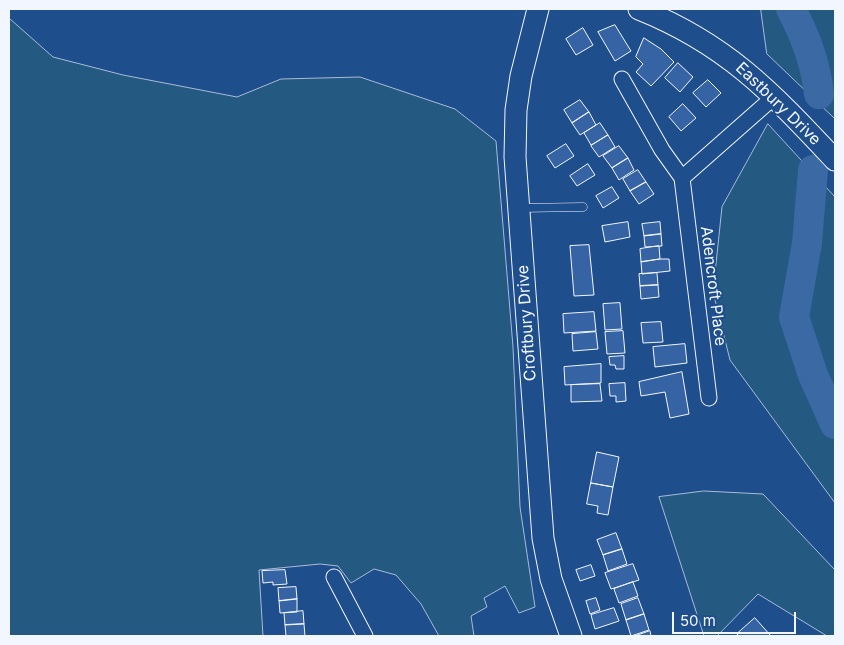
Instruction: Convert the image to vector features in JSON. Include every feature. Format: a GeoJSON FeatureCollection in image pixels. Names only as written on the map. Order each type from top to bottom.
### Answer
{"type":"FeatureCollection","features":[{"type":"Feature","properties":{"kind":"street","name":"Croftbury Drive"},"geometry":{"type":"LineString","coordinates":[[538,9],[521,76],[516,110],[515,157],[543,538],[551,579],[571,636]]}},
{"type":"Feature","properties":{"kind":"street","name":"Eastbury Drive"},"geometry":{"type":"LineString","coordinates":[[639,9],[701,39],[738,64],[774,96],[835,160]]}},
{"type":"Feature","properties":{"kind":"street","name":"Adencroft Place"},"geometry":{"type":"LineString","coordinates":[[622,79],[662,150],[682,178],[709,398]]}},
{"type":"Feature","properties":{"kind":"street"},"geometry":{"type":"LineString","coordinates":[[682,178],[774,96]]}},
{"type":"Feature","properties":{"kind":"street"},"geometry":{"type":"LineString","coordinates":[[334,577],[365,636]]}},
{"type":"Feature","properties":{"kind":"lane"},"geometry":{"type":"LineString","coordinates":[[519,208],[583,207]]}},
{"type":"Feature","properties":{"kind":"shaded area"},"geometry":{"type":"Polygon","coordinates":[[[761,9],[835,9],[835,119],[767,54],[761,9]]]}},
{"type":"Feature","properties":{"kind":"shaded area"},"geometry":{"type":"Polygon","coordinates":[[[9,18],[53,57],[123,75],[237,97],[281,79],[360,77],[455,109],[496,141],[513,347],[520,507],[535,607],[519,613],[505,586],[484,598],[487,607],[471,616],[474,636],[439,636],[421,604],[396,575],[374,569],[351,583],[338,566],[320,564],[259,570],[263,636],[9,636],[9,18]]]}},
{"type":"Feature","properties":{"kind":"shaded area"},"geometry":{"type":"Polygon","coordinates":[[[768,124],[835,197],[835,503],[730,360],[713,292],[722,207],[768,124]]]}},
{"type":"Feature","properties":{"kind":"shaded area"},"geometry":{"type":"Polygon","coordinates":[[[704,491],[763,494],[835,570],[835,636],[827,636],[758,594],[717,636],[704,636],[659,497],[704,491]]]}},
{"type":"Feature","properties":{"kind":"building"},"geometry":{"type":"Polygon","coordinates":[[[615,25],[631,51],[615,61],[598,32],[615,25]]]}},
{"type":"Feature","properties":{"kind":"building"},"geometry":{"type":"Polygon","coordinates":[[[583,28],[593,45],[576,55],[566,39],[583,28]]]}},
{"type":"Feature","properties":{"kind":"building"},"geometry":{"type":"Polygon","coordinates":[[[644,38],[661,49],[674,62],[651,86],[636,72],[643,64],[636,57],[644,38]]]}},
{"type":"Feature","properties":{"kind":"building"},"geometry":{"type":"Polygon","coordinates":[[[678,63],[693,77],[680,92],[665,78],[678,63]]]}},
{"type":"Feature","properties":{"kind":"building"},"geometry":{"type":"Polygon","coordinates":[[[708,80],[721,93],[706,107],[693,93],[708,80]]]}},
{"type":"Feature","properties":{"kind":"building"},"geometry":{"type":"Polygon","coordinates":[[[580,100],[589,112],[572,123],[564,110],[580,100]]]}},
{"type":"Feature","properties":{"kind":"building"},"geometry":{"type":"Polygon","coordinates":[[[683,104],[696,118],[681,131],[669,117],[683,104]]]}},
{"type":"Feature","properties":{"kind":"building"},"geometry":{"type":"Polygon","coordinates":[[[589,112],[596,125],[580,135],[572,123],[589,112]]]}},
{"type":"Feature","properties":{"kind":"building"},"geometry":{"type":"Polygon","coordinates":[[[600,123],[608,135],[591,145],[584,133],[600,123]]]}},
{"type":"Feature","properties":{"kind":"building"},"geometry":{"type":"Polygon","coordinates":[[[608,135],[615,147],[599,157],[591,146],[608,135]]]}},
{"type":"Feature","properties":{"kind":"building"},"geometry":{"type":"Polygon","coordinates":[[[566,144],[574,156],[555,168],[547,156],[566,144]]]}},
{"type":"Feature","properties":{"kind":"building"},"geometry":{"type":"Polygon","coordinates":[[[619,146],[628,158],[612,168],[603,156],[619,146]]]}},
{"type":"Feature","properties":{"kind":"building"},"geometry":{"type":"Polygon","coordinates":[[[628,158],[634,170],[619,180],[612,168],[628,158]]]}},
{"type":"Feature","properties":{"kind":"building"},"geometry":{"type":"Polygon","coordinates":[[[588,164],[595,175],[577,186],[570,176],[588,164]]]}},
{"type":"Feature","properties":{"kind":"building"},"geometry":{"type":"Polygon","coordinates":[[[638,170],[646,182],[630,191],[623,179],[638,170]]]}},
{"type":"Feature","properties":{"kind":"building"},"geometry":{"type":"Polygon","coordinates":[[[646,182],[654,194],[639,204],[630,191],[646,182]]]}},
{"type":"Feature","properties":{"kind":"building"},"geometry":{"type":"Polygon","coordinates":[[[612,187],[619,198],[603,208],[596,196],[612,187]]]}},
{"type":"Feature","properties":{"kind":"building"},"geometry":{"type":"Polygon","coordinates":[[[628,222],[630,237],[605,242],[602,226],[628,222]]]}},
{"type":"Feature","properties":{"kind":"building"},"geometry":{"type":"Polygon","coordinates":[[[660,222],[661,234],[644,236],[642,224],[660,222]]]}},
{"type":"Feature","properties":{"kind":"building"},"geometry":{"type":"Polygon","coordinates":[[[661,234],[662,246],[645,247],[644,236],[661,234]]]}},
{"type":"Feature","properties":{"kind":"building"},"geometry":{"type":"Polygon","coordinates":[[[589,245],[594,295],[574,296],[570,246],[589,245]]]}},
{"type":"Feature","properties":{"kind":"building"},"geometry":{"type":"Polygon","coordinates":[[[659,246],[660,259],[641,262],[640,249],[659,246]]]}},
{"type":"Feature","properties":{"kind":"building"},"geometry":{"type":"Polygon","coordinates":[[[669,259],[670,271],[642,274],[641,262],[669,259]]]}},
{"type":"Feature","properties":{"kind":"building"},"geometry":{"type":"Polygon","coordinates":[[[657,273],[658,285],[640,286],[639,274],[657,273]]]}},
{"type":"Feature","properties":{"kind":"building"},"geometry":{"type":"Polygon","coordinates":[[[658,285],[659,297],[641,299],[640,286],[658,285]]]}},
{"type":"Feature","properties":{"kind":"building"},"geometry":{"type":"Polygon","coordinates":[[[620,303],[622,329],[605,330],[603,304],[620,303]]]}},
{"type":"Feature","properties":{"kind":"building"},"geometry":{"type":"Polygon","coordinates":[[[594,312],[596,331],[564,333],[563,314],[594,312]]]}},
{"type":"Feature","properties":{"kind":"building"},"geometry":{"type":"Polygon","coordinates":[[[661,322],[663,342],[643,343],[641,323],[661,322]]]}},
{"type":"Feature","properties":{"kind":"building"},"geometry":{"type":"Polygon","coordinates":[[[623,331],[625,353],[607,354],[605,332],[623,331]]]}},
{"type":"Feature","properties":{"kind":"building"},"geometry":{"type":"Polygon","coordinates":[[[596,332],[598,349],[573,351],[572,334],[596,332]]]}},
{"type":"Feature","properties":{"kind":"building"},"geometry":{"type":"Polygon","coordinates":[[[685,344],[687,363],[655,367],[653,347],[685,344]]]}},
{"type":"Feature","properties":{"kind":"building"},"geometry":{"type":"Polygon","coordinates":[[[624,356],[624,369],[616,369],[615,365],[610,365],[609,357],[624,356]]]}},
{"type":"Feature","properties":{"kind":"building"},"geometry":{"type":"Polygon","coordinates":[[[601,364],[601,383],[565,385],[564,367],[601,364]]]}},
{"type":"Feature","properties":{"kind":"building"},"geometry":{"type":"Polygon","coordinates":[[[682,372],[689,414],[670,418],[665,392],[641,396],[639,382],[682,372]]]}},
{"type":"Feature","properties":{"kind":"building"},"geometry":{"type":"Polygon","coordinates":[[[625,383],[626,401],[616,402],[616,396],[610,396],[609,384],[625,383]]]}},
{"type":"Feature","properties":{"kind":"building"},"geometry":{"type":"Polygon","coordinates":[[[600,384],[602,401],[571,402],[571,385],[600,384]]]}},
{"type":"Feature","properties":{"kind":"building"},"geometry":{"type":"Polygon","coordinates":[[[597,452],[619,457],[613,487],[591,483],[597,452]]]}},
{"type":"Feature","properties":{"kind":"building"},"geometry":{"type":"Polygon","coordinates":[[[591,483],[613,487],[608,515],[597,513],[598,506],[587,504],[591,483]]]}},
{"type":"Feature","properties":{"kind":"building"},"geometry":{"type":"Polygon","coordinates":[[[616,533],[622,549],[603,555],[597,540],[616,533]]]}},
{"type":"Feature","properties":{"kind":"building"},"geometry":{"type":"Polygon","coordinates":[[[622,549],[627,564],[608,571],[603,555],[622,549]]]}},
{"type":"Feature","properties":{"kind":"building"},"geometry":{"type":"Polygon","coordinates":[[[633,564],[639,580],[611,589],[605,573],[633,564]]]}},
{"type":"Feature","properties":{"kind":"building"},"geometry":{"type":"Polygon","coordinates":[[[591,565],[595,576],[580,581],[576,570],[591,565]]]}},
{"type":"Feature","properties":{"kind":"building"},"geometry":{"type":"Polygon","coordinates":[[[285,570],[287,584],[273,585],[273,582],[263,583],[262,571],[285,570]]]}},
{"type":"Feature","properties":{"kind":"building"},"geometry":{"type":"Polygon","coordinates":[[[633,582],[638,596],[619,603],[614,589],[633,582]]]}},
{"type":"Feature","properties":{"kind":"building"},"geometry":{"type":"Polygon","coordinates":[[[296,587],[297,599],[279,601],[278,588],[296,587]]]}},
{"type":"Feature","properties":{"kind":"building"},"geometry":{"type":"Polygon","coordinates":[[[596,598],[600,610],[590,614],[586,601],[596,598]]]}},
{"type":"Feature","properties":{"kind":"building"},"geometry":{"type":"Polygon","coordinates":[[[638,598],[644,614],[626,620],[621,604],[638,598]]]}},
{"type":"Feature","properties":{"kind":"building"},"geometry":{"type":"Polygon","coordinates":[[[297,599],[297,612],[280,613],[279,601],[297,599]]]}},
{"type":"Feature","properties":{"kind":"building"},"geometry":{"type":"Polygon","coordinates":[[[614,608],[619,621],[595,629],[591,615],[614,608]]]}},
{"type":"Feature","properties":{"kind":"building"},"geometry":{"type":"Polygon","coordinates":[[[303,611],[304,624],[285,625],[284,613],[303,611]]]}},
{"type":"Feature","properties":{"kind":"building"},"geometry":{"type":"Polygon","coordinates":[[[644,614],[649,630],[631,636],[626,620],[644,614]]]}},
{"type":"Feature","properties":{"kind":"building"},"geometry":{"type":"Polygon","coordinates":[[[755,618],[771,636],[739,636],[737,634],[755,618]]]}},
{"type":"Feature","properties":{"kind":"building"},"geometry":{"type":"Polygon","coordinates":[[[304,624],[305,636],[286,636],[285,625],[304,624]]]}},
{"type":"Feature","properties":{"kind":"building"},"geometry":{"type":"Polygon","coordinates":[[[650,631],[651,636],[635,636],[650,631]]]}},
{"type":"Feature","properties":{"kind":"waterway"},"geometry":{"type":"LineString","coordinates":[[791,9],[809,50],[819,94]]}},
{"type":"Feature","properties":{"kind":"waterway"},"geometry":{"type":"LineString","coordinates":[[813,170],[807,243],[794,317],[813,375],[835,424]]}}]}
